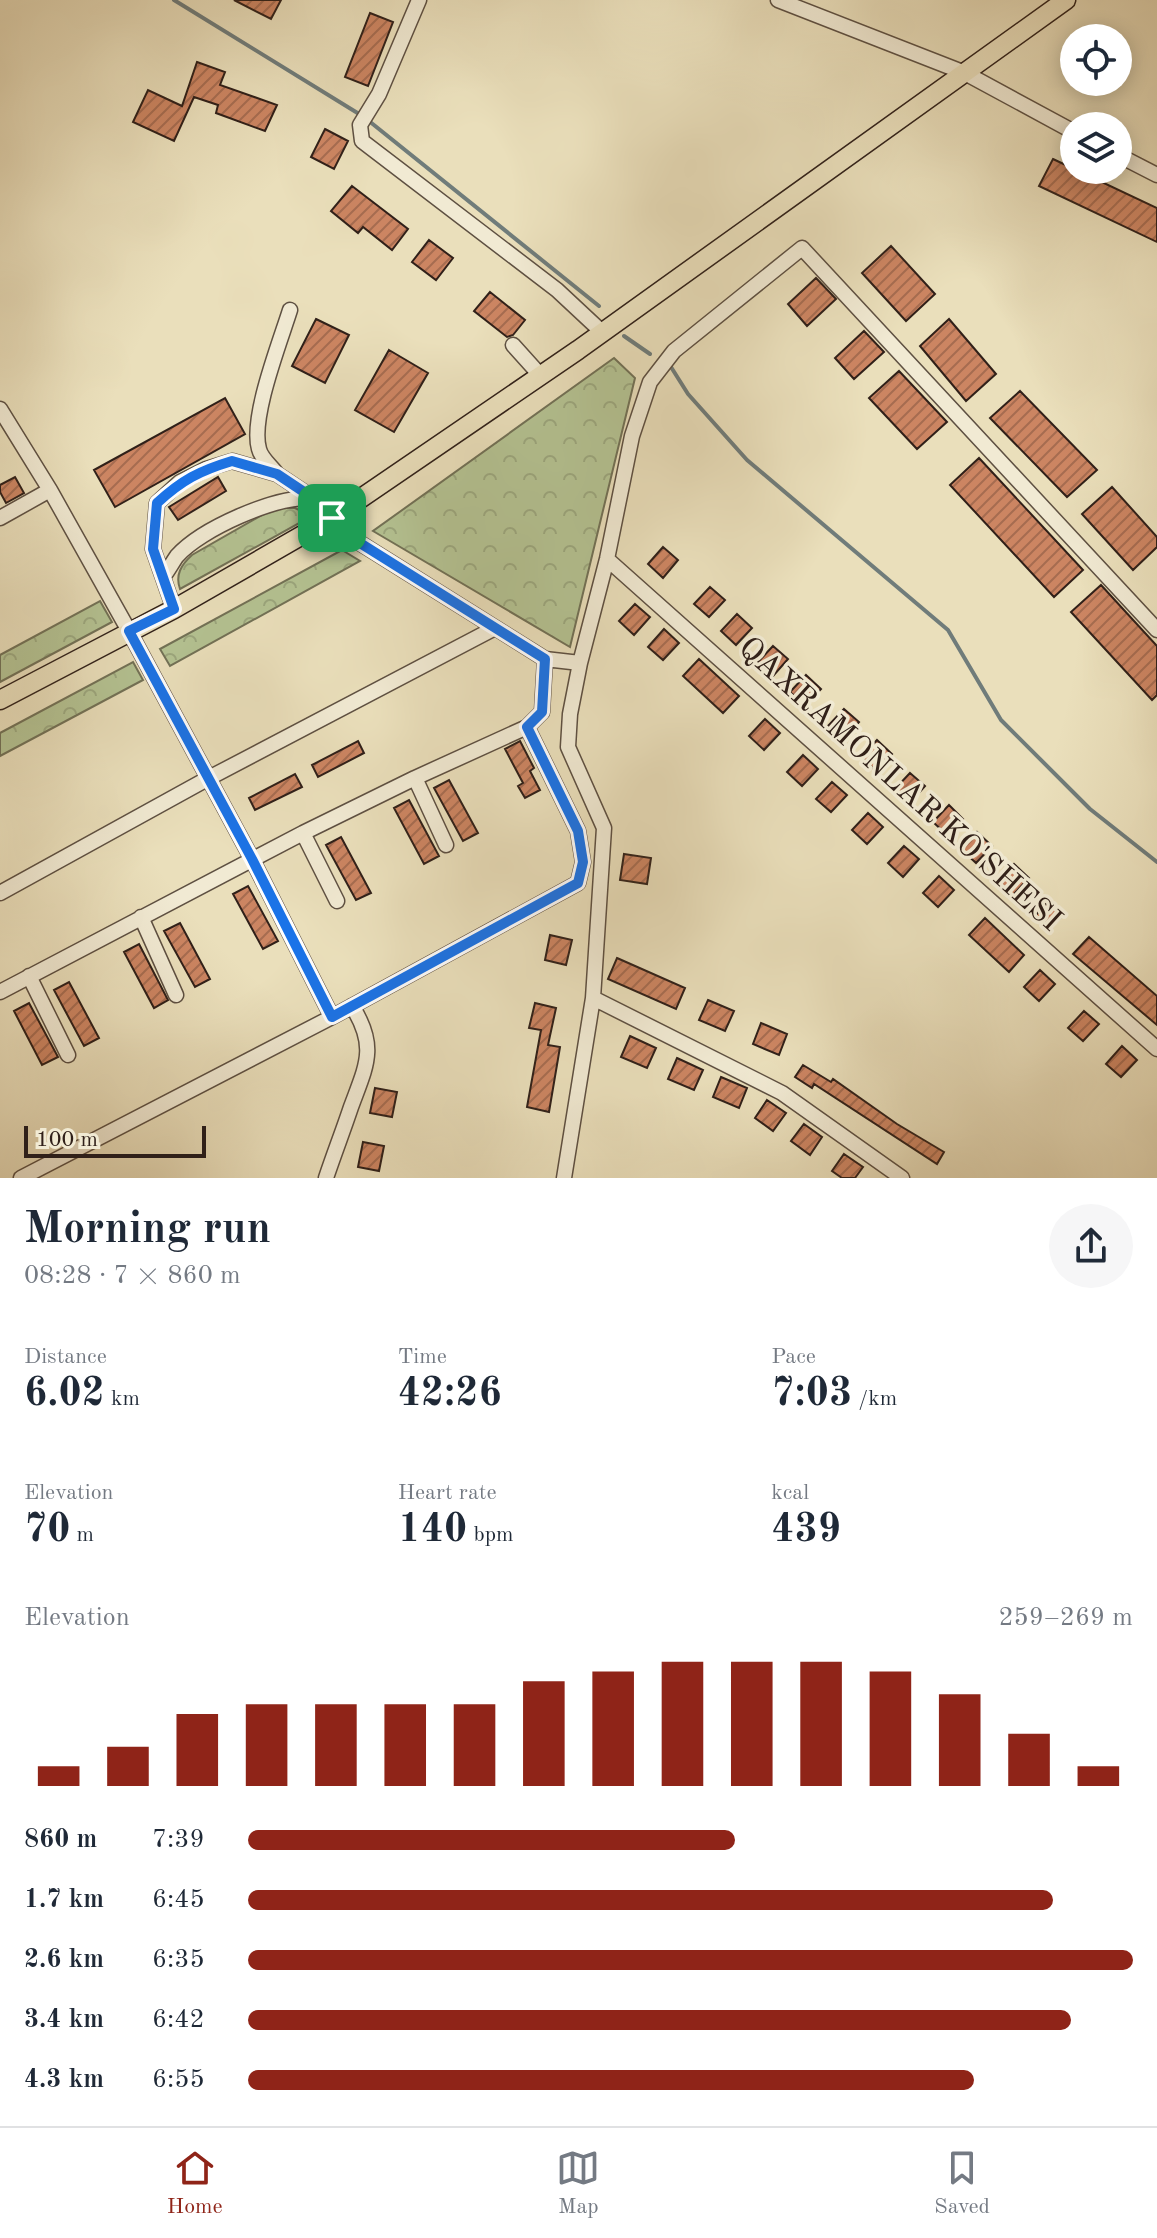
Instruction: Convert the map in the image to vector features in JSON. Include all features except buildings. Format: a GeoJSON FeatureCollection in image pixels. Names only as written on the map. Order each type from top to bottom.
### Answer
{"type":"FeatureCollection","features":[{"type":"Feature","properties":{"kind":"main road"},"geometry":{"type":"LineString","coordinates":[[0,700],[174,609],[332,518],[602,332],[1066,0]]}},
{"type":"Feature","properties":{"kind":"street"},"geometry":{"type":"LineString","coordinates":[[419,0],[379,94],[360,125],[362,141],[557,290],[602,332]]}},
{"type":"Feature","properties":{"kind":"street"},"geometry":{"type":"LineString","coordinates":[[778,0],[965,73],[1060,124]]}},
{"type":"Feature","properties":{"kind":"street"},"geometry":{"type":"LineString","coordinates":[[1132,162],[1157,175]]}},
{"type":"Feature","properties":{"kind":"street"},"geometry":{"type":"LineString","coordinates":[[564,1178],[593,998],[604,828],[568,747],[570,714],[632,436],[650,382],[674,351],[802,248],[1157,630]]}},
{"type":"Feature","properties":{"kind":"street"},"geometry":{"type":"LineString","coordinates":[[290,310],[263,396],[257,438],[259,453],[277,474],[313,498],[344,533],[545,659],[580,663]]}},
{"type":"Feature","properties":{"kind":"street"},"geometry":{"type":"LineString","coordinates":[[513,345],[540,375]]}},
{"type":"Feature","properties":{"kind":"street"},"geometry":{"type":"LineString","coordinates":[[2,417],[50,490],[129,631],[252,859],[332,1017]]}},
{"type":"Feature","properties":{"kind":"street"},"geometry":{"type":"LineString","coordinates":[[174,609],[153,549],[157,503],[180,482],[232,461],[277,474]]}},
{"type":"Feature","properties":{"kind":"street"},"geometry":{"type":"LineString","coordinates":[[0,518],[50,490]]}},
{"type":"Feature","properties":{"kind":"street"},"geometry":{"type":"LineString","coordinates":[[163,577],[177,557],[195,540],[229,522],[261,507],[298,497],[313,498]]}},
{"type":"Feature","properties":{"kind":"street","name":"QAXRAMONLAR KO'SHESI"},"geometry":{"type":"LineString","coordinates":[[607,559],[1157,1049]]}},
{"type":"Feature","properties":{"kind":"street"},"geometry":{"type":"LineString","coordinates":[[0,893],[207,779],[495,628]]}},
{"type":"Feature","properties":{"kind":"street"},"geometry":{"type":"LineString","coordinates":[[0,992],[303,833],[527,727],[542,712],[545,659]]}},
{"type":"Feature","properties":{"kind":"street"},"geometry":{"type":"LineString","coordinates":[[21,1178],[332,1017],[578,883],[583,862],[578,831],[527,727]]}},
{"type":"Feature","properties":{"kind":"street"},"geometry":{"type":"LineString","coordinates":[[415,778],[446,845]]}},
{"type":"Feature","properties":{"kind":"street"},"geometry":{"type":"LineString","coordinates":[[303,833],[337,901]]}},
{"type":"Feature","properties":{"kind":"street"},"geometry":{"type":"LineString","coordinates":[[141,917],[176,995]]}},
{"type":"Feature","properties":{"kind":"street"},"geometry":{"type":"LineString","coordinates":[[29,976],[68,1055]]}},
{"type":"Feature","properties":{"kind":"street"},"geometry":{"type":"LineString","coordinates":[[593,998],[782,1093],[902,1178]]}},
{"type":"Feature","properties":{"kind":"street"},"geometry":{"type":"LineString","coordinates":[[326,1178],[365,1075],[367,1042],[364,1024],[352,1006]]}},
{"type":"Feature","properties":{"kind":"green space"},"geometry":{"type":"Polygon","coordinates":[[[614,358],[635,378],[570,647],[373,531],[614,358]]]}},
{"type":"Feature","properties":{"kind":"green space"},"geometry":{"type":"Polygon","coordinates":[[[279,508],[295,508],[312,516],[180,589],[180,570],[192,555],[279,508]]]}},
{"type":"Feature","properties":{"kind":"green space"},"geometry":{"type":"Polygon","coordinates":[[[342,550],[360,561],[170,666],[160,649],[342,550]]]}},
{"type":"Feature","properties":{"kind":"green space"},"geometry":{"type":"Polygon","coordinates":[[[100,601],[112,622],[0,682],[0,655],[100,601]]]}},
{"type":"Feature","properties":{"kind":"green space"},"geometry":{"type":"Polygon","coordinates":[[[133,662],[143,680],[0,756],[0,733],[133,662]]]}},
{"type":"Feature","properties":{"kind":"waterway"},"geometry":{"type":"LineString","coordinates":[[174,0],[364,117],[599,306]]}},
{"type":"Feature","properties":{"kind":"waterway"},"geometry":{"type":"LineString","coordinates":[[624,336],[650,354]]}},
{"type":"Feature","properties":{"kind":"waterway"},"geometry":{"type":"LineString","coordinates":[[671,367],[688,394],[747,460],[948,630],[1001,720],[1090,809],[1157,862]]}},
{"type":"Feature","properties":{"kind":"route"},"geometry":{"type":"LineString","coordinates":[[232,461],[277,474],[313,498],[332,518],[344,533],[545,659],[542,712],[527,727],[578,831],[583,862],[578,883],[559,895],[332,1017],[252,859],[129,631],[174,609],[153,549],[157,503],[180,482],[232,461]]}}]}
